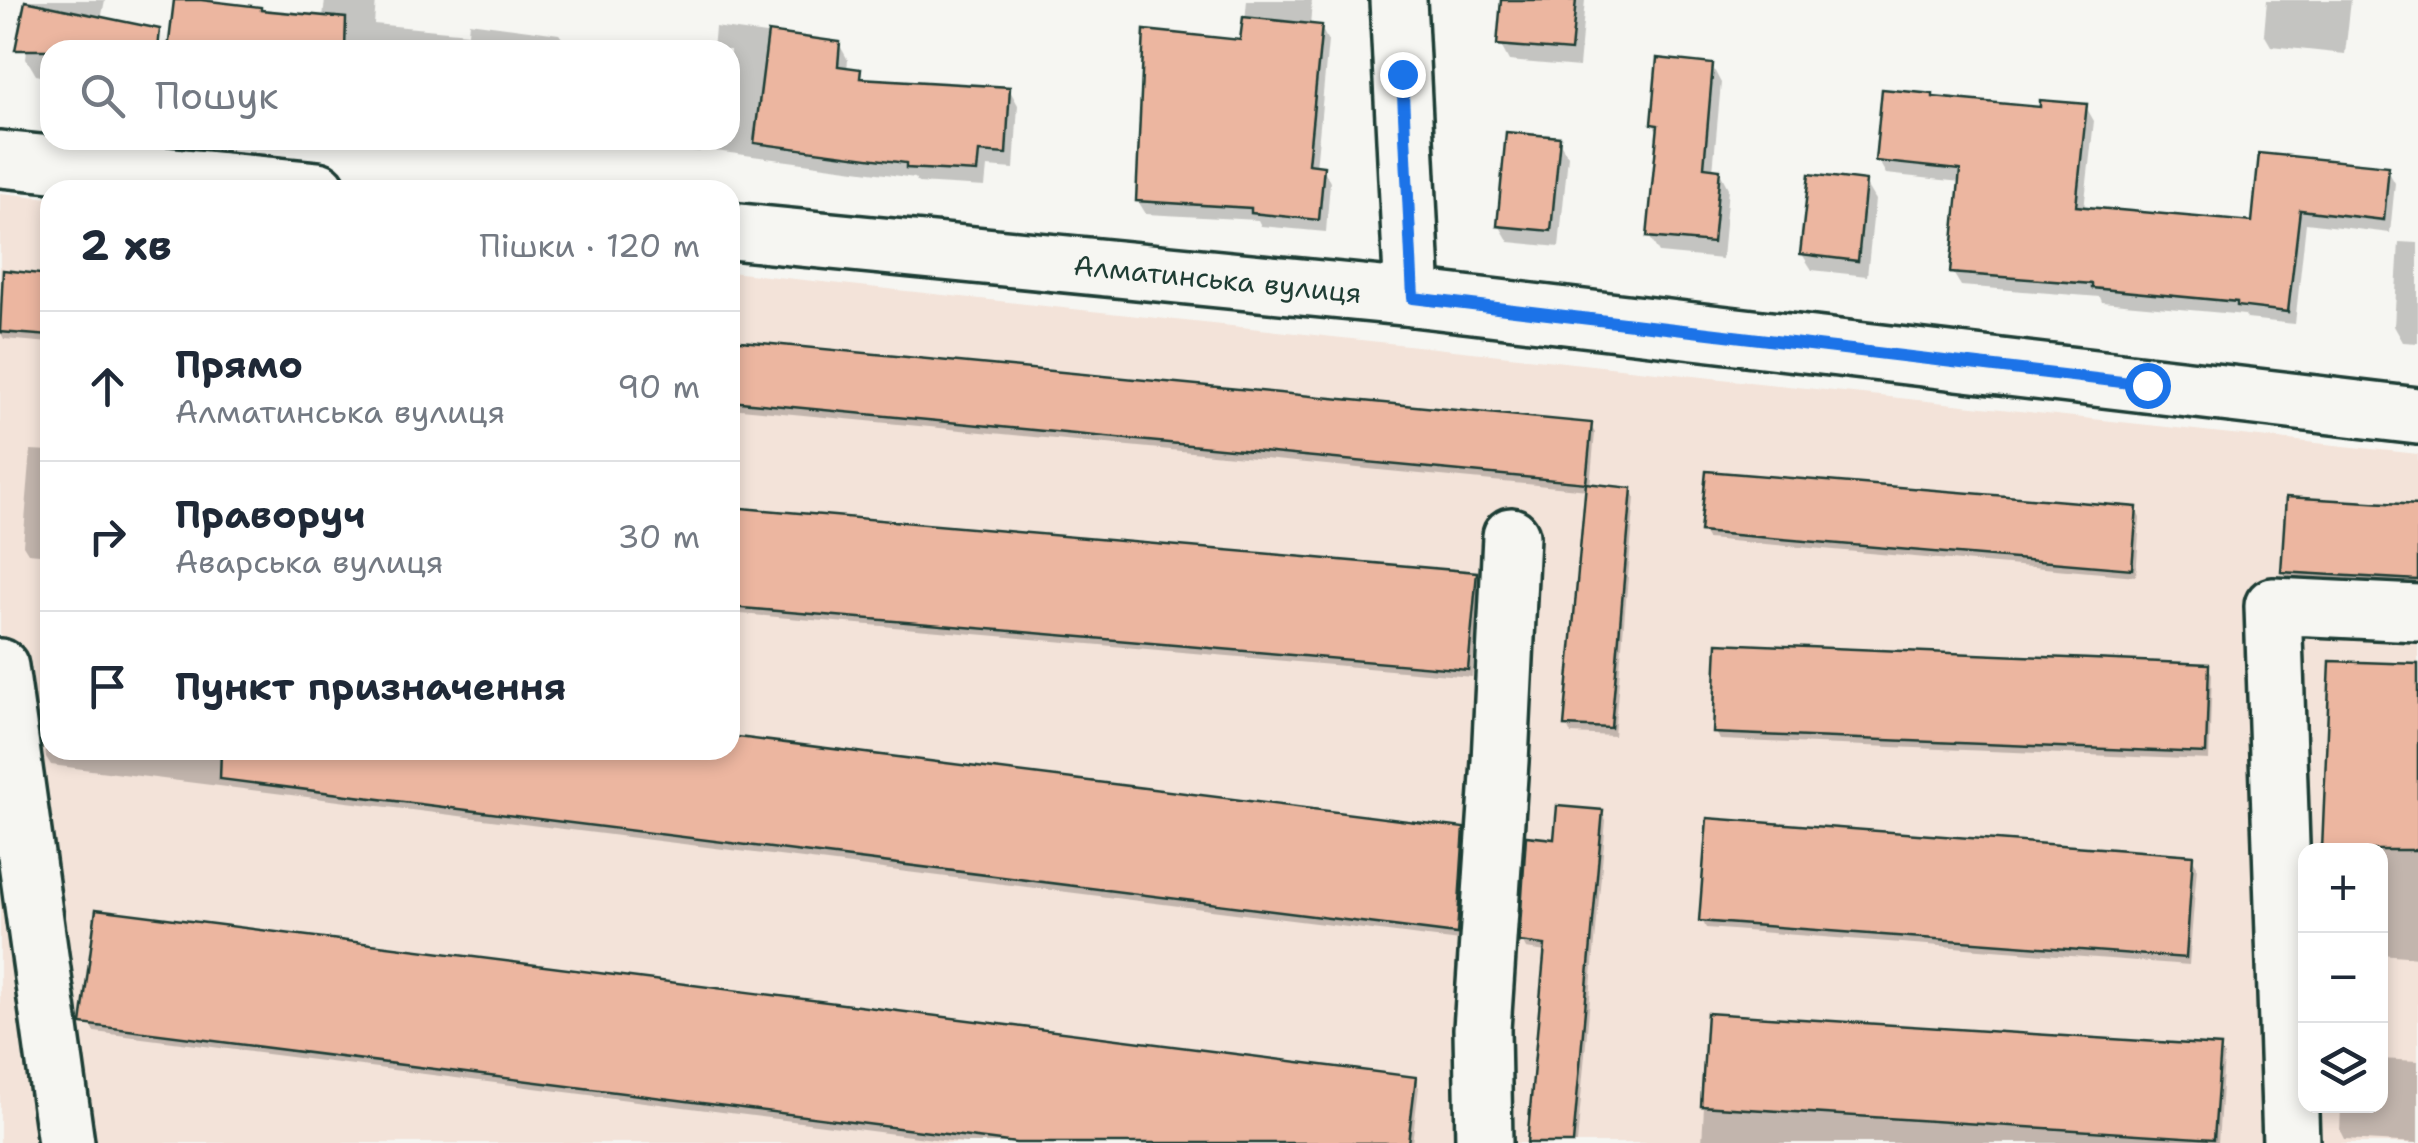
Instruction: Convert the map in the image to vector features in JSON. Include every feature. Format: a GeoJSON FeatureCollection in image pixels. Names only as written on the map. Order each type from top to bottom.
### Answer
{"type":"FeatureCollection","features":[{"type":"Feature","properties":{"kind":"street"},"geometry":{"type":"LineString","coordinates":[[1398,0],[1413,298]]}},
{"type":"Feature","properties":{"kind":"street"},"geometry":{"type":"LineString","coordinates":[[0,159],[215,180]]}},
{"type":"Feature","properties":{"kind":"street","name":"Алматинська вулиця"},"geometry":{"type":"LineString","coordinates":[[740,232],[1413,298],[2418,416]]}},
{"type":"Feature","properties":{"kind":"street"},"geometry":{"type":"LineString","coordinates":[[1484,1143],[1482,1030],[1511,536]]}},
{"type":"Feature","properties":{"kind":"street"},"geometry":{"type":"LineString","coordinates":[[2291,1143],[2272,606],[2418,613]]}},
{"type":"Feature","properties":{"kind":"street"},"geometry":{"type":"LineString","coordinates":[[0,667],[66,1143]]}},
{"type":"Feature","properties":{"kind":"shaded area"},"geometry":{"type":"Polygon","coordinates":[[[0,193],[40,197],[40,760],[740,760],[740,273],[2418,454],[2418,1143],[0,1143],[0,193]]]}},
{"type":"Feature","properties":{"kind":"building"},"geometry":{"type":"Polygon","coordinates":[[[174,0],[346,18],[345,40],[169,40],[174,0]]]}},
{"type":"Feature","properties":{"kind":"building"},"geometry":{"type":"Polygon","coordinates":[[[1501,0],[1576,0],[1571,51],[1497,45],[1501,0]]]}},
{"type":"Feature","properties":{"kind":"building"},"geometry":{"type":"Polygon","coordinates":[[[25,1],[160,29],[159,40],[40,40],[40,50],[15,50],[25,1]]]}},
{"type":"Feature","properties":{"kind":"building"},"geometry":{"type":"Polygon","coordinates":[[[1243,17],[1322,25],[1308,164],[1324,166],[1319,220],[1251,213],[1251,208],[1136,201],[1144,30],[1240,40],[1243,17]]]}},
{"type":"Feature","properties":{"kind":"building"},"geometry":{"type":"Polygon","coordinates":[[[768,32],[840,42],[838,66],[861,69],[860,78],[1010,87],[1006,154],[979,152],[977,172],[906,168],[906,163],[754,143],[768,32]]]}},
{"type":"Feature","properties":{"kind":"building"},"geometry":{"type":"Polygon","coordinates":[[[1657,58],[1713,64],[1704,167],[1720,169],[1713,243],[1647,237],[1658,125],[1651,124],[1657,58]]]}},
{"type":"Feature","properties":{"kind":"building"},"geometry":{"type":"Polygon","coordinates":[[[1882,89],[2040,107],[2040,100],[2087,104],[2076,206],[2252,222],[2259,153],[2389,166],[2384,220],[2300,210],[2288,312],[2237,306],[2237,302],[2092,288],[2092,284],[1950,273],[1960,170],[1875,161],[1882,89]]]}},
{"type":"Feature","properties":{"kind":"building"},"geometry":{"type":"Polygon","coordinates":[[[1506,132],[1560,137],[1551,231],[1497,226],[1506,132]]]}},
{"type":"Feature","properties":{"kind":"building"},"geometry":{"type":"Polygon","coordinates":[[[1809,174],[1866,181],[1858,261],[1800,254],[1809,174]]]}},
{"type":"Feature","properties":{"kind":"building"},"geometry":{"type":"Polygon","coordinates":[[[3,270],[40,274],[40,335],[0,332],[3,270]]]}},
{"type":"Feature","properties":{"kind":"building"},"geometry":{"type":"Polygon","coordinates":[[[740,341],[1592,423],[1586,483],[740,402],[740,341]]]}},
{"type":"Feature","properties":{"kind":"building"},"geometry":{"type":"Polygon","coordinates":[[[1706,471],[2137,507],[2132,569],[1700,532],[1706,471]]]}},
{"type":"Feature","properties":{"kind":"building"},"geometry":{"type":"Polygon","coordinates":[[[1586,483],[1632,488],[1611,728],[1564,726],[1586,483]]]}},
{"type":"Feature","properties":{"kind":"building"},"geometry":{"type":"Polygon","coordinates":[[[2286,497],[2418,505],[2418,580],[2281,572],[2286,497]]]}},
{"type":"Feature","properties":{"kind":"building"},"geometry":{"type":"Polygon","coordinates":[[[740,508],[1477,572],[1468,670],[740,608],[740,508]]]}},
{"type":"Feature","properties":{"kind":"building"},"geometry":{"type":"Polygon","coordinates":[[[1717,643],[2209,664],[2206,753],[1713,733],[1717,643]]]}},
{"type":"Feature","properties":{"kind":"building"},"geometry":{"type":"Polygon","coordinates":[[[2330,661],[2418,664],[2418,850],[2388,850],[2388,843],[2322,843],[2330,661]]]}},
{"type":"Feature","properties":{"kind":"building"},"geometry":{"type":"Polygon","coordinates":[[[740,737],[1464,828],[1457,934],[220,779],[221,760],[740,760],[740,737]]]}},
{"type":"Feature","properties":{"kind":"building"},"geometry":{"type":"Polygon","coordinates":[[[1557,806],[1603,810],[1573,1143],[1527,1143],[1545,945],[1519,942],[1526,836],[1554,839],[1557,806]]]}},
{"type":"Feature","properties":{"kind":"building"},"geometry":{"type":"Polygon","coordinates":[[[1707,818],[2193,855],[2186,958],[1699,921],[1707,818]]]}},
{"type":"Feature","properties":{"kind":"building"},"geometry":{"type":"Polygon","coordinates":[[[96,909],[1416,1077],[1408,1143],[1016,1143],[81,1024],[96,909]]]}},
{"type":"Feature","properties":{"kind":"building"},"geometry":{"type":"Polygon","coordinates":[[[1707,1013],[2221,1046],[2214,1139],[1701,1106],[1707,1013]]]}},
{"type":"Feature","properties":{"kind":"route"},"geometry":{"type":"LineString","coordinates":[[1402,74],[1413,298],[2147,385]]}}]}
